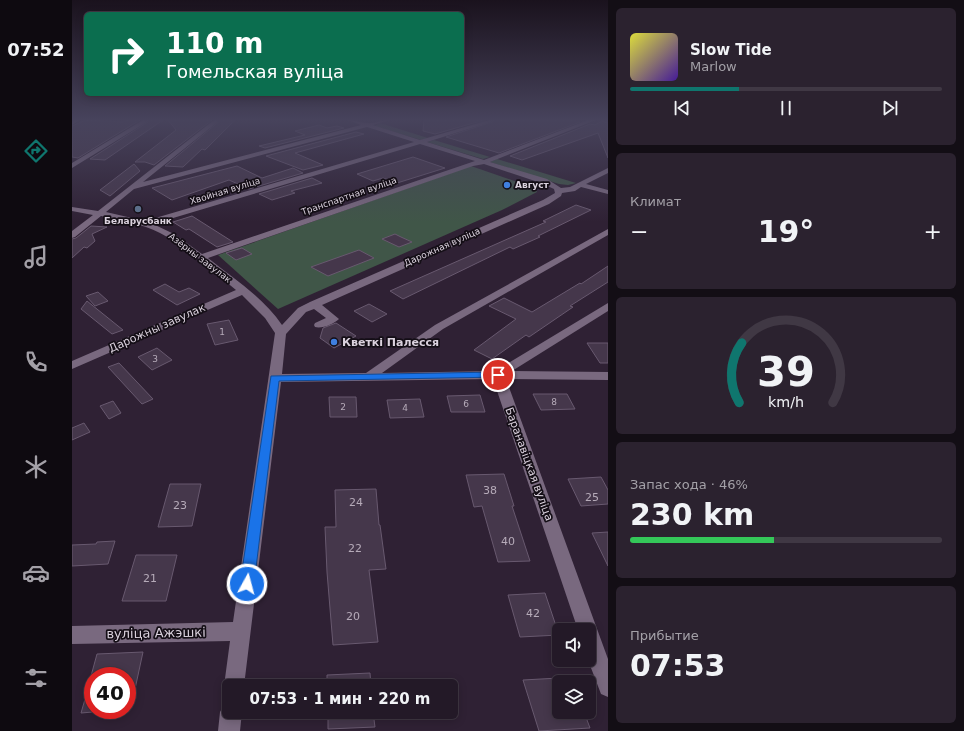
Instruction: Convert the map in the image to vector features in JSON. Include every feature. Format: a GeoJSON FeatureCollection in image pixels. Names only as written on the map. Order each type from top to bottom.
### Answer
{"type":"FeatureCollection","features":[{"type":"Feature","properties":{"kind":"street"},"geometry":{"type":"LineString","coordinates":[[72,166],[91,154]]}},
{"type":"Feature","properties":{"kind":"street"},"geometry":{"type":"LineString","coordinates":[[72,235],[173,154]]}},
{"type":"Feature","properties":{"kind":"street"},"geometry":{"type":"LineString","coordinates":[[130,188],[258,154]]}},
{"type":"Feature","properties":{"kind":"street","name":"Хвойная вуліца"},"geometry":{"type":"LineString","coordinates":[[145,224],[380,154]]}},
{"type":"Feature","properties":{"kind":"street"},"geometry":{"type":"LineString","coordinates":[[459,154],[544,181],[557,188],[559,191]]}},
{"type":"Feature","properties":{"kind":"street","name":"Транспартная вуліца"},"geometry":{"type":"LineString","coordinates":[[201,257],[504,154]]}},
{"type":"Feature","properties":{"kind":"street","name":"Дарожная вуліца"},"geometry":{"type":"LineString","coordinates":[[281,333],[302,310],[314,304],[546,202],[558,194],[559,191],[580,185],[581,182],[608,170]]}},
{"type":"Feature","properties":{"kind":"street"},"geometry":{"type":"LineString","coordinates":[[580,185],[608,192]]}},
{"type":"Feature","properties":{"kind":"street","name":"Азёрны завулак"},"geometry":{"type":"LineString","coordinates":[[72,209],[100,213],[145,224],[163,231],[201,257],[243,291],[267,313],[281,333]]}},
{"type":"Feature","properties":{"kind":"street"},"geometry":{"type":"LineString","coordinates":[[368,377],[439,327],[608,232]]}},
{"type":"Feature","properties":{"kind":"street","name":"Дарожны завулак"},"geometry":{"type":"LineString","coordinates":[[72,365],[243,291]]}},
{"type":"Feature","properties":{"kind":"street"},"geometry":{"type":"LineString","coordinates":[[314,304],[334,319],[319,325]]}},
{"type":"Feature","properties":{"kind":"street"},"geometry":{"type":"LineString","coordinates":[[498,375],[608,306]]}},
{"type":"Feature","properties":{"kind":"street"},"geometry":{"type":"LineString","coordinates":[[235,679],[281,333]]}},
{"type":"Feature","properties":{"kind":"street"},"geometry":{"type":"LineString","coordinates":[[274,378],[498,375],[608,376]]}},
{"type":"Feature","properties":{"kind":"street","name":"Баранавіцкая вуліца"},"geometry":{"type":"LineString","coordinates":[[498,375],[586,623]]}},
{"type":"Feature","properties":{"kind":"street","name":"вуліца Ажэшкі"},"geometry":{"type":"LineString","coordinates":[[72,635],[241,631]]}},
{"type":"Feature","properties":{"kind":"street"},"geometry":{"type":"LineString","coordinates":[[596,654],[608,687]]}},
{"type":"Feature","properties":{"kind":"street"},"geometry":{"type":"LineString","coordinates":[[228,731],[230,719]]}},
{"type":"Feature","properties":{"kind":"green space"},"geometry":{"type":"Polygon","coordinates":[[[467,154],[480,154],[490,157],[483,159],[467,154]]]}},
{"type":"Feature","properties":{"kind":"green space"},"geometry":{"type":"Polygon","coordinates":[[[497,159],[576,183],[568,185],[559,184],[490,162],[497,159]]]}},
{"type":"Feature","properties":{"kind":"green space"},"geometry":{"type":"Polygon","coordinates":[[[471,166],[535,188],[537,192],[502,210],[278,309],[218,255],[471,166]]]}},
{"type":"Feature","properties":{"kind":"building"},"geometry":{"type":"Polygon","coordinates":[[[72,154],[84,154],[78,158],[72,157],[72,154]]]}},
{"type":"Feature","properties":{"kind":"building"},"geometry":{"type":"Polygon","coordinates":[[[98,154],[114,154],[105,160],[90,159],[98,154]]]}},
{"type":"Feature","properties":{"kind":"building"},"geometry":{"type":"Polygon","coordinates":[[[145,154],[168,154],[154,165],[145,162],[135,162],[145,154]]]}},
{"type":"Feature","properties":{"kind":"building"},"geometry":{"type":"Polygon","coordinates":[[[179,154],[197,154],[183,167],[165,166],[179,154]]]}},
{"type":"Feature","properties":{"kind":"building"},"geometry":{"type":"Polygon","coordinates":[[[273,154],[298,154],[323,165],[303,170],[266,156],[273,154]]]}},
{"type":"Feature","properties":{"kind":"building"},"geometry":{"type":"Polygon","coordinates":[[[515,154],[539,154],[522,160],[510,156],[515,154]]]}},
{"type":"Feature","properties":{"kind":"building"},"geometry":{"type":"Polygon","coordinates":[[[413,157],[445,168],[397,183],[383,178],[373,181],[357,174],[413,157]]]}},
{"type":"Feature","properties":{"kind":"building"},"geometry":{"type":"Polygon","coordinates":[[[134,164],[140,171],[110,196],[100,190],[134,164]]]}},
{"type":"Feature","properties":{"kind":"building"},"geometry":{"type":"Polygon","coordinates":[[[237,166],[262,178],[293,168],[303,173],[249,189],[229,180],[172,200],[152,188],[237,166]]]}},
{"type":"Feature","properties":{"kind":"building"},"geometry":{"type":"Polygon","coordinates":[[[312,178],[322,183],[291,191],[295,193],[272,200],[259,194],[312,178]]]}},
{"type":"Feature","properties":{"kind":"building"},"geometry":{"type":"Polygon","coordinates":[[[576,205],[591,210],[538,236],[540,237],[513,249],[510,247],[403,299],[390,291],[546,222],[543,221],[576,205]]]}},
{"type":"Feature","properties":{"kind":"building"},"geometry":{"type":"Polygon","coordinates":[[[192,216],[233,242],[217,247],[189,229],[186,230],[173,222],[192,216]]]}},
{"type":"Feature","properties":{"kind":"building"},"geometry":{"type":"Polygon","coordinates":[[[91,226],[107,227],[92,234],[95,241],[87,248],[84,247],[72,258],[72,239],[76,238],[91,226]]]}},
{"type":"Feature","properties":{"kind":"building"},"geometry":{"type":"Polygon","coordinates":[[[395,234],[412,242],[399,247],[382,239],[395,234]]]}},
{"type":"Feature","properties":{"kind":"building"},"geometry":{"type":"Polygon","coordinates":[[[242,248],[252,254],[236,260],[226,253],[242,248]]]}},
{"type":"Feature","properties":{"kind":"building"},"geometry":{"type":"Polygon","coordinates":[[[359,250],[374,258],[328,276],[311,267],[359,250]]]}},
{"type":"Feature","properties":{"kind":"building"},"geometry":{"type":"Polygon","coordinates":[[[608,266],[608,282],[570,306],[573,307],[529,337],[526,335],[492,359],[474,350],[516,319],[489,306],[504,298],[532,312],[580,283],[581,284],[608,266]]]}},
{"type":"Feature","properties":{"kind":"building"},"geometry":{"type":"Polygon","coordinates":[[[165,284],[179,292],[189,288],[200,294],[177,305],[153,290],[165,284]]]}},
{"type":"Feature","properties":{"kind":"building"},"geometry":{"type":"Polygon","coordinates":[[[98,292],[108,301],[95,306],[86,296],[98,292]]]}},
{"type":"Feature","properties":{"kind":"building"},"geometry":{"type":"Polygon","coordinates":[[[87,301],[123,330],[112,334],[81,309],[87,301]]]}},
{"type":"Feature","properties":{"kind":"building"},"geometry":{"type":"Polygon","coordinates":[[[369,304],[387,314],[372,322],[354,311],[369,304]]]}},
{"type":"Feature","properties":{"kind":"building"},"geometry":{"type":"Polygon","coordinates":[[[229,320],[238,340],[215,345],[207,324],[229,320]]]}},
{"type":"Feature","properties":{"kind":"building"},"geometry":{"type":"Polygon","coordinates":[[[336,323],[356,336],[334,348],[320,338],[323,328],[336,323]]]}},
{"type":"Feature","properties":{"kind":"building"},"geometry":{"type":"Polygon","coordinates":[[[587,343],[608,343],[608,363],[600,363],[587,343]]]}},
{"type":"Feature","properties":{"kind":"building"},"geometry":{"type":"Polygon","coordinates":[[[157,348],[172,360],[152,370],[138,357],[157,348]]]}},
{"type":"Feature","properties":{"kind":"building"},"geometry":{"type":"Polygon","coordinates":[[[119,363],[153,399],[142,404],[108,367],[119,363]]]}},
{"type":"Feature","properties":{"kind":"building"},"geometry":{"type":"Polygon","coordinates":[[[533,394],[567,394],[575,409],[541,410],[533,394]]]}},
{"type":"Feature","properties":{"kind":"building"},"geometry":{"type":"Polygon","coordinates":[[[480,395],[485,412],[451,412],[447,396],[480,395]]]}},
{"type":"Feature","properties":{"kind":"building"},"geometry":{"type":"Polygon","coordinates":[[[329,397],[356,397],[357,417],[330,417],[329,397]]]}},
{"type":"Feature","properties":{"kind":"building"},"geometry":{"type":"Polygon","coordinates":[[[420,399],[424,417],[390,418],[387,400],[420,399]]]}},
{"type":"Feature","properties":{"kind":"building"},"geometry":{"type":"Polygon","coordinates":[[[113,401],[121,413],[109,419],[100,406],[113,401]]]}},
{"type":"Feature","properties":{"kind":"building"},"geometry":{"type":"Polygon","coordinates":[[[84,423],[90,432],[72,440],[72,428],[84,423]]]}},
{"type":"Feature","properties":{"kind":"building"},"geometry":{"type":"Polygon","coordinates":[[[504,474],[514,506],[512,506],[530,561],[498,562],[482,506],[474,507],[466,475],[504,474]]]}},
{"type":"Feature","properties":{"kind":"building"},"geometry":{"type":"Polygon","coordinates":[[[601,477],[608,490],[608,504],[581,506],[568,479],[601,477]]]}},
{"type":"Feature","properties":{"kind":"building"},"geometry":{"type":"Polygon","coordinates":[[[170,484],[201,484],[192,526],[158,527],[170,484]]]}},
{"type":"Feature","properties":{"kind":"building"},"geometry":{"type":"Polygon","coordinates":[[[376,489],[379,525],[386,569],[369,570],[378,642],[333,645],[325,527],[336,527],[335,490],[376,489]]]}},
{"type":"Feature","properties":{"kind":"building"},"geometry":{"type":"Polygon","coordinates":[[[608,532],[608,566],[592,533],[608,532]]]}},
{"type":"Feature","properties":{"kind":"building"},"geometry":{"type":"Polygon","coordinates":[[[115,541],[108,564],[72,566],[72,545],[96,544],[97,542],[115,541]]]}},
{"type":"Feature","properties":{"kind":"building"},"geometry":{"type":"Polygon","coordinates":[[[136,555],[177,555],[166,601],[122,601],[136,555]]]}},
{"type":"Feature","properties":{"kind":"building"},"geometry":{"type":"Polygon","coordinates":[[[545,593],[555,623],[552,623],[552,635],[520,637],[508,595],[545,593]]]}},
{"type":"Feature","properties":{"kind":"building"},"geometry":{"type":"Polygon","coordinates":[[[143,652],[136,684],[136,667],[93,667],[97,654],[143,652]]]}},
{"type":"Feature","properties":{"kind":"building"},"geometry":{"type":"Polygon","coordinates":[[[370,673],[370,679],[327,679],[327,675],[370,673]]]}},
{"type":"Feature","properties":{"kind":"building"},"geometry":{"type":"Polygon","coordinates":[[[552,678],[552,719],[587,719],[590,728],[539,731],[523,680],[552,678]]]}},
{"type":"Feature","properties":{"kind":"building"},"geometry":{"type":"Polygon","coordinates":[[[84,703],[84,713],[81,713],[84,703]]]}},
{"type":"Feature","properties":{"kind":"building"},"geometry":{"type":"Polygon","coordinates":[[[328,719],[374,719],[375,727],[328,729],[328,719]]]}},
{"type":"Feature","properties":{"kind":"place","name":"Август"},"geometry":{"type":"Point","coordinates":[507,185]}},
{"type":"Feature","properties":{"kind":"place","name":"Беларусбанк"},"geometry":{"type":"Point","coordinates":[138,209]}},
{"type":"Feature","properties":{"kind":"place","name":"Кветкі Палесся"},"geometry":{"type":"Point","coordinates":[334,342]}},
{"type":"Feature","properties":{"kind":"route"},"geometry":{"type":"LineString","coordinates":[[247,584],[274,378],[498,375]]}}]}
